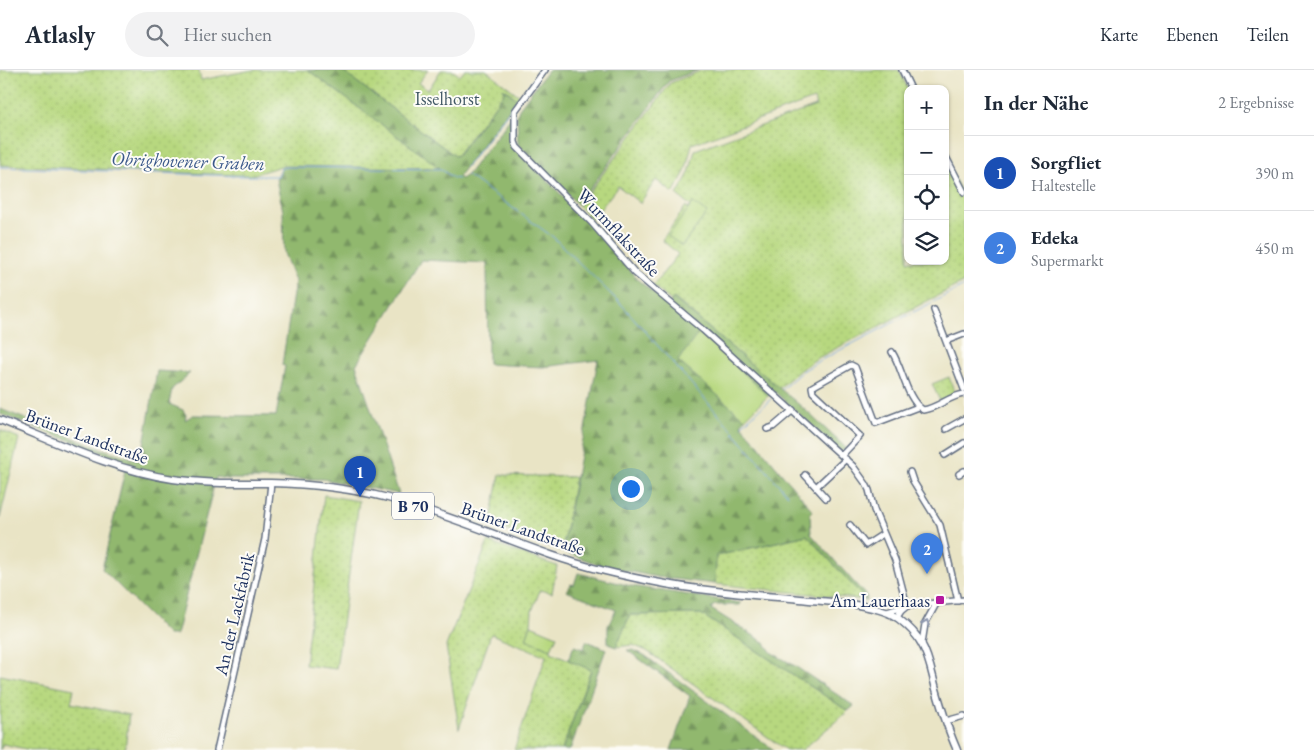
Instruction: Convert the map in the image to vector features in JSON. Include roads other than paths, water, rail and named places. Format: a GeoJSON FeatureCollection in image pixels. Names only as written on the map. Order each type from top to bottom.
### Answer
{"type":"FeatureCollection","features":[{"type":"Feature","properties":{"kind":"main road","name":"Brüner Landstraße"},"geometry":{"type":"LineString","coordinates":[[0,420],[106,462],[157,476],[194,482],[271,483],[333,487],[388,498],[430,511],[562,559],[635,579],[698,589],[825,602],[886,612],[897,617],[913,630],[922,643],[957,750]]}},
{"type":"Feature","properties":{"kind":"street","name":"Wurmflakstraße"},"geometry":{"type":"LineString","coordinates":[[545,70],[515,111],[515,142],[517,147],[592,223],[635,273],[703,330],[844,457],[866,484],[874,510],[895,560],[907,606]]}},
{"type":"Feature","properties":{"kind":"street"},"geometry":{"type":"LineString","coordinates":[[902,70],[909,85]]}},
{"type":"Feature","properties":{"kind":"street"},"geometry":{"type":"LineString","coordinates":[[949,163],[964,192]]}},
{"type":"Feature","properties":{"kind":"street"},"geometry":{"type":"LineString","coordinates":[[934,310],[964,389]]}},
{"type":"Feature","properties":{"kind":"street"},"geometry":{"type":"LineString","coordinates":[[946,341],[964,334]]}},
{"type":"Feature","properties":{"kind":"street"},"geometry":{"type":"LineString","coordinates":[[892,352],[898,362],[910,394],[918,407],[924,410],[930,409],[958,395],[964,394]]}},
{"type":"Feature","properties":{"kind":"street"},"geometry":{"type":"LineString","coordinates":[[816,487],[844,457],[860,436],[813,392],[812,387],[851,365],[855,367],[876,423],[918,407]]}},
{"type":"Feature","properties":{"kind":"street"},"geometry":{"type":"LineString","coordinates":[[767,430],[793,410]]}},
{"type":"Feature","properties":{"kind":"street"},"geometry":{"type":"LineString","coordinates":[[946,429],[964,419]]}},
{"type":"Feature","properties":{"kind":"street"},"geometry":{"type":"LineString","coordinates":[[945,455],[964,443]]}},
{"type":"Feature","properties":{"kind":"street"},"geometry":{"type":"LineString","coordinates":[[910,472],[913,481],[940,525],[958,601]]}},
{"type":"Feature","properties":{"kind":"street"},"geometry":{"type":"LineString","coordinates":[[804,475],[826,498]]}},
{"type":"Feature","properties":{"kind":"street","name":"An der Lackfabrik"},"geometry":{"type":"LineString","coordinates":[[217,750],[265,540],[271,483]]}},
{"type":"Feature","properties":{"kind":"street"},"geometry":{"type":"LineString","coordinates":[[850,525],[866,545],[884,534]]}},
{"type":"Feature","properties":{"kind":"street"},"geometry":{"type":"LineString","coordinates":[[886,612],[907,606],[964,600]]}},
{"type":"Feature","properties":{"kind":"street"},"geometry":{"type":"LineString","coordinates":[[922,643],[925,624],[936,604]]}},
{"type":"Feature","properties":{"kind":"street"},"geometry":{"type":"LineString","coordinates":[[897,617],[907,606]]}},
{"type":"Feature","properties":{"kind":"street"},"geometry":{"type":"LineString","coordinates":[[946,721],[964,716]]}},
{"type":"Feature","properties":{"kind":"waterway","name":"Obrighovener Graben"},"geometry":{"type":"LineString","coordinates":[[522,94],[540,70]]}},
{"type":"Feature","properties":{"kind":"waterway","name":"Obrighovener Graben"},"geometry":{"type":"LineString","coordinates":[[466,167],[520,97]]}},
{"type":"Feature","properties":{"kind":"waterway","name":"Obrighovener Graben"},"geometry":{"type":"LineString","coordinates":[[0,167],[235,176],[278,176],[281,168],[288,167],[441,169],[453,178],[458,179]]}},
{"type":"Feature","properties":{"kind":"waterway"},"geometry":{"type":"LineString","coordinates":[[467,175],[553,237],[622,305],[732,430]]}},
{"type":"Feature","properties":{"kind":"waterway"},"geometry":{"type":"LineString","coordinates":[[782,389],[801,372],[819,361],[964,286]]}},
{"type":"Feature","properties":{"kind":"waterway"},"geometry":{"type":"LineString","coordinates":[[742,425],[771,399]]}},
{"type":"Feature","properties":{"kind":"waterway"},"geometry":{"type":"LineString","coordinates":[[732,435],[735,432]]}},
{"type":"Feature","properties":{"kind":"waterway"},"geometry":{"type":"LineString","coordinates":[[734,433],[788,495]]}},
{"type":"Feature","properties":{"kind":"place","name":"Sorgfliet"},"geometry":{"type":"Point","coordinates":[360,497]}},
{"type":"Feature","properties":{"kind":"place","name":"Edeka"},"geometry":{"type":"Point","coordinates":[927,574]}},
{"type":"Feature","properties":{"kind":"place","name":"Am Lauerhaas"},"geometry":{"type":"Point","coordinates":[940,600]}},
{"type":"Feature","properties":{"kind":"park label","name":"Isselhorst"},"geometry":{"type":"Point","coordinates":[447,98]}}]}
